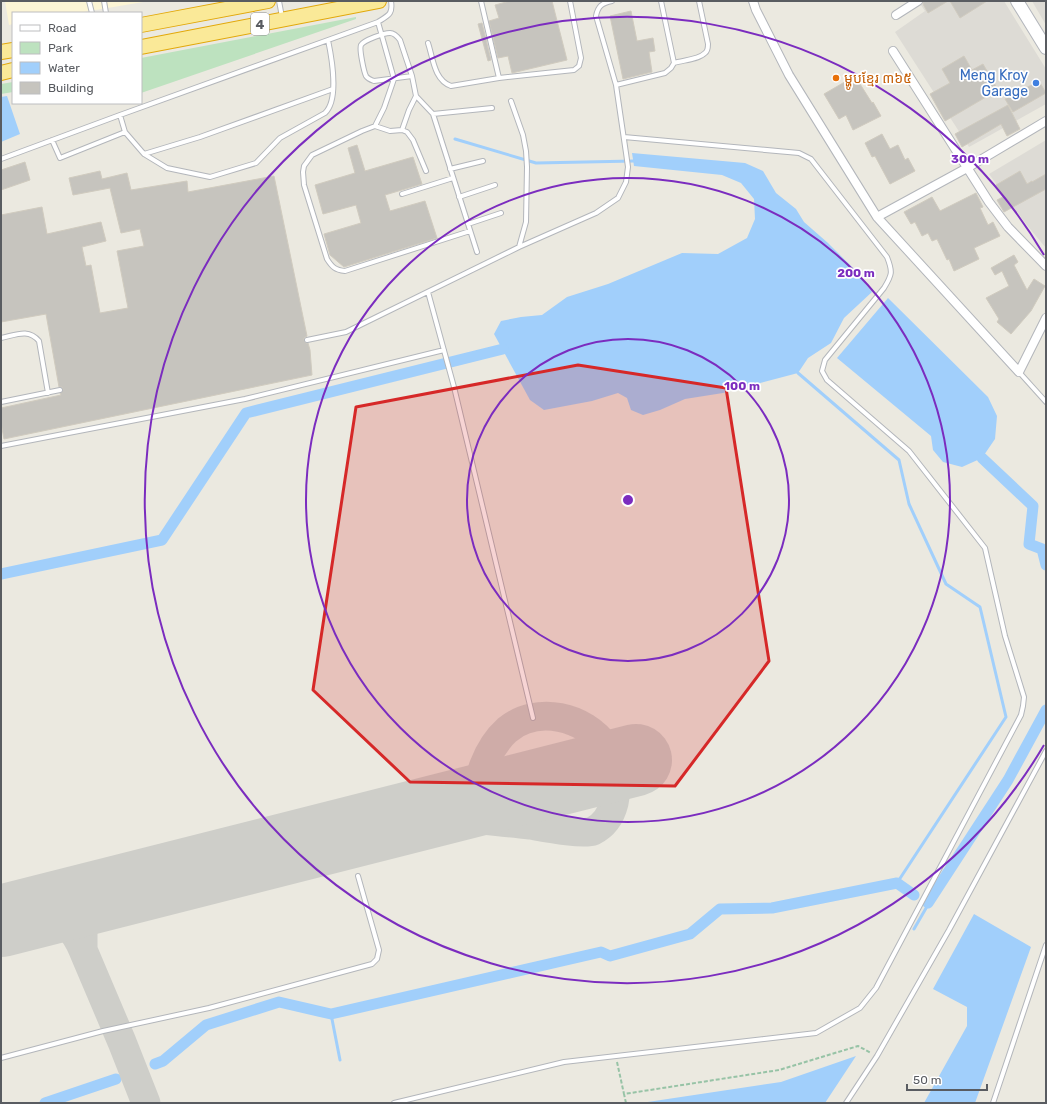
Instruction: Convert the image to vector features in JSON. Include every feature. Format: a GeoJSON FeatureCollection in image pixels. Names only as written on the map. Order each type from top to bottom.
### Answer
{"type":"FeatureCollection","features":[{"type":"Feature","properties":{"kind":"highway","name":"4"},"geometry":{"type":"LineString","coordinates":[[142,25],[217,8],[268,1]]}},
{"type":"Feature","properties":{"kind":"highway","name":"4"},"geometry":{"type":"LineString","coordinates":[[142,47],[379,1]]}},
{"type":"Feature","properties":{"kind":"highway"},"geometry":{"type":"LineString","coordinates":[[1,73],[12,70]]}},
{"type":"Feature","properties":{"kind":"main road"},"geometry":{"type":"LineString","coordinates":[[1017,1],[1046,48]]}},
{"type":"Feature","properties":{"kind":"street"},"geometry":{"type":"LineString","coordinates":[[753,1],[756,10],[789,75],[877,217],[1019,372],[1046,318]]}},
{"type":"Feature","properties":{"kind":"street"},"geometry":{"type":"LineString","coordinates":[[896,14],[918,1]]}},
{"type":"Feature","properties":{"kind":"street"},"geometry":{"type":"LineString","coordinates":[[893,51],[989,202],[1008,227],[1046,266]]}},
{"type":"Feature","properties":{"kind":"street"},"geometry":{"type":"LineString","coordinates":[[877,217],[968,168],[1046,121]]}},
{"type":"Feature","properties":{"kind":"lane"},"geometry":{"type":"LineString","coordinates":[[89,1],[92,12]]}},
{"type":"Feature","properties":{"kind":"lane"},"geometry":{"type":"LineString","coordinates":[[104,1],[106,12]]}},
{"type":"Feature","properties":{"kind":"lane"},"geometry":{"type":"LineString","coordinates":[[279,1],[283,20]]}},
{"type":"Feature","properties":{"kind":"lane"},"geometry":{"type":"LineString","coordinates":[[1,159],[378,22],[391,12],[391,1]]}},
{"type":"Feature","properties":{"kind":"lane"},"geometry":{"type":"LineString","coordinates":[[481,1],[499,78]]}},
{"type":"Feature","properties":{"kind":"lane"},"geometry":{"type":"LineString","coordinates":[[428,43],[439,78],[445,84],[451,86],[499,78],[574,70],[579,66],[581,58],[570,1]]}},
{"type":"Feature","properties":{"kind":"lane"},"geometry":{"type":"LineString","coordinates":[[307,340],[346,332],[519,248],[596,213],[618,198],[623,191],[626,182],[628,166],[616,85],[596,16],[599,6],[612,1]]}},
{"type":"Feature","properties":{"kind":"lane"},"geometry":{"type":"LineString","coordinates":[[616,85],[665,73],[674,63],[661,1]]}},
{"type":"Feature","properties":{"kind":"lane"},"geometry":{"type":"LineString","coordinates":[[674,63],[698,57],[707,50],[708,44],[699,1]]}},
{"type":"Feature","properties":{"kind":"lane"},"geometry":{"type":"LineString","coordinates":[[375,126],[384,108],[394,79],[378,22]]}},
{"type":"Feature","properties":{"kind":"lane"},"geometry":{"type":"LineString","coordinates":[[412,76],[374,81],[369,79],[366,75],[360,49],[361,44],[366,40],[390,33],[396,35],[400,40],[412,76],[416,96],[433,114],[458,197],[477,252]]}},
{"type":"Feature","properties":{"kind":"lane"},"geometry":{"type":"LineString","coordinates":[[120,115],[125,132],[144,154],[167,168],[210,177],[256,163],[280,138],[325,113],[331,105],[334,89],[328,40]]}},
{"type":"Feature","properties":{"kind":"lane"},"geometry":{"type":"LineString","coordinates":[[144,154],[200,137],[334,89]]}},
{"type":"Feature","properties":{"kind":"lane"},"geometry":{"type":"LineString","coordinates":[[402,130],[416,96]]}},
{"type":"Feature","properties":{"kind":"lane"},"geometry":{"type":"LineString","coordinates":[[511,101],[523,135],[528,167],[526,222],[519,248]]}},
{"type":"Feature","properties":{"kind":"lane"},"geometry":{"type":"LineString","coordinates":[[433,114],[492,108]]}},
{"type":"Feature","properties":{"kind":"lane"},"geometry":{"type":"LineString","coordinates":[[426,171],[413,140],[407,132],[402,130],[390,131],[375,126],[312,155],[304,166],[304,185],[327,259],[332,268],[338,271],[345,271],[470,231]]}},
{"type":"Feature","properties":{"kind":"lane"},"geometry":{"type":"LineString","coordinates":[[52,140],[60,158],[125,132]]}},
{"type":"Feature","properties":{"kind":"lane"},"geometry":{"type":"LineString","coordinates":[[394,1103],[564,1062],[816,1033],[860,1008],[876,988],[1021,715],[1024,706],[1024,698],[1005,636],[985,548],[909,451],[827,380],[822,371],[825,360],[884,288],[891,277],[892,268],[887,257],[811,158],[799,153],[624,137]]}},
{"type":"Feature","properties":{"kind":"lane"},"geometry":{"type":"LineString","coordinates":[[450,169],[483,161]]}},
{"type":"Feature","properties":{"kind":"lane"},"geometry":{"type":"LineString","coordinates":[[402,194],[453,178]]}},
{"type":"Feature","properties":{"kind":"lane"},"geometry":{"type":"LineString","coordinates":[[458,197],[495,185]]}},
{"type":"Feature","properties":{"kind":"lane"},"geometry":{"type":"LineString","coordinates":[[468,224],[501,213]]}},
{"type":"Feature","properties":{"kind":"lane"},"geometry":{"type":"LineString","coordinates":[[428,292],[454,387],[533,718]]}},
{"type":"Feature","properties":{"kind":"lane"},"geometry":{"type":"LineString","coordinates":[[1,338],[28,332],[34,335],[39,341],[48,393]]}},
{"type":"Feature","properties":{"kind":"lane"},"geometry":{"type":"LineString","coordinates":[[1,446],[245,399],[444,350]]}},
{"type":"Feature","properties":{"kind":"lane"},"geometry":{"type":"LineString","coordinates":[[1019,372],[1046,402]]}},
{"type":"Feature","properties":{"kind":"lane"},"geometry":{"type":"LineString","coordinates":[[1,402],[60,390]]}},
{"type":"Feature","properties":{"kind":"lane"},"geometry":{"type":"LineString","coordinates":[[846,1103],[877,1056],[949,930],[1046,751]]}},
{"type":"Feature","properties":{"kind":"lane"},"geometry":{"type":"LineString","coordinates":[[1,1058],[103,1031],[209,1008],[372,964],[377,959],[379,950],[358,876]]}},
{"type":"Feature","properties":{"kind":"lane"},"geometry":{"type":"LineString","coordinates":[[993,1103],[1046,945]]}},
{"type":"Feature","properties":{"kind":"path"},"geometry":{"type":"LineString","coordinates":[[624,1094],[778,1070],[858,1046],[877,1056]]}},
{"type":"Feature","properties":{"kind":"path"},"geometry":{"type":"LineString","coordinates":[[615,1056],[626,1103]]}},
{"type":"Feature","properties":{"kind":"highlighted area"},"geometry":{"type":"Polygon","coordinates":[[[578,365],[726,388],[769,661],[675,786],[410,782],[313,690],[356,407],[578,365]]]}},
{"type":"Feature","properties":{"kind":"shaded area"},"geometry":{"type":"Polygon","coordinates":[[[5,1],[149,1],[84,12],[12,12],[12,24],[9,25],[5,1]]]}},
{"type":"Feature","properties":{"kind":"shaded area"},"geometry":{"type":"Polygon","coordinates":[[[918,1],[1004,1],[1046,69],[1046,104],[969,147],[895,32],[925,11],[918,1]]]}},
{"type":"Feature","properties":{"kind":"shaded area"},"geometry":{"type":"Polygon","coordinates":[[[1032,1],[1046,1],[1046,25],[1032,1]]]}},
{"type":"Feature","properties":{"kind":"shaded area"},"geometry":{"type":"Polygon","coordinates":[[[1046,140],[1046,248],[989,174],[1046,140]]]}},
{"type":"Feature","properties":{"kind":"green space"},"geometry":{"type":"Polygon","coordinates":[[[356,17],[356,19],[142,93],[142,58],[356,17]]]}},
{"type":"Feature","properties":{"kind":"green space"},"geometry":{"type":"Polygon","coordinates":[[[12,82],[12,92],[1,94],[1,84],[12,82]]]}},
{"type":"Feature","properties":{"kind":"water"},"geometry":{"type":"Polygon","coordinates":[[[7,96],[20,134],[1,142],[1,97],[7,96]]]}},
{"type":"Feature","properties":{"kind":"water"},"geometry":{"type":"Polygon","coordinates":[[[632,153],[745,163],[763,171],[776,193],[796,209],[804,222],[854,269],[872,292],[844,318],[831,343],[808,358],[798,373],[723,393],[685,399],[660,410],[643,415],[631,410],[627,398],[618,393],[592,401],[544,410],[530,400],[494,334],[501,321],[542,315],[567,297],[608,284],[682,253],[718,254],[747,238],[755,219],[754,199],[741,183],[722,175],[634,166],[632,153]]]}},
{"type":"Feature","properties":{"kind":"water"},"geometry":{"type":"Polygon","coordinates":[[[888,298],[988,397],[997,416],[995,439],[982,458],[962,467],[943,462],[933,450],[931,436],[837,358],[888,298]]]}},
{"type":"Feature","properties":{"kind":"water"},"geometry":{"type":"Polygon","coordinates":[[[974,914],[1031,947],[975,1103],[924,1103],[967,1026],[967,1007],[933,989],[974,914]]]}},
{"type":"Feature","properties":{"kind":"water"},"geometry":{"type":"Polygon","coordinates":[[[856,1056],[825,1103],[641,1103],[781,1082],[856,1056]]]}},
{"type":"Feature","properties":{"kind":"building"},"geometry":{"type":"Polygon","coordinates":[[[510,1],[552,1],[567,60],[512,73],[508,56],[498,58],[489,21],[499,18],[495,5],[510,1]]]}},
{"type":"Feature","properties":{"kind":"building"},"geometry":{"type":"Polygon","coordinates":[[[923,1],[948,1],[928,13],[923,1]]]}},
{"type":"Feature","properties":{"kind":"building"},"geometry":{"type":"Polygon","coordinates":[[[950,1],[987,1],[960,18],[950,1]]]}},
{"type":"Feature","properties":{"kind":"building"},"geometry":{"type":"Polygon","coordinates":[[[631,11],[637,41],[653,38],[655,51],[649,52],[652,72],[623,79],[610,16],[631,11]]]}},
{"type":"Feature","properties":{"kind":"building"},"geometry":{"type":"Polygon","coordinates":[[[482,23],[491,60],[488,61],[478,24],[482,23]]]}},
{"type":"Feature","properties":{"kind":"building"},"geometry":{"type":"Polygon","coordinates":[[[964,56],[972,70],[983,64],[998,90],[945,121],[930,94],[950,83],[942,69],[964,56]]]}},
{"type":"Feature","properties":{"kind":"building"},"geometry":{"type":"Polygon","coordinates":[[[855,76],[881,116],[853,130],[846,115],[839,119],[824,94],[855,76]]]}},
{"type":"Feature","properties":{"kind":"building"},"geometry":{"type":"Polygon","coordinates":[[[1039,81],[1046,93],[1013,112],[1005,99],[1039,81]]]}},
{"type":"Feature","properties":{"kind":"building"},"geometry":{"type":"Polygon","coordinates":[[[1008,105],[1020,129],[1007,136],[1001,124],[962,147],[955,134],[1008,105]]]}},
{"type":"Feature","properties":{"kind":"building"},"geometry":{"type":"Polygon","coordinates":[[[882,134],[890,149],[898,145],[905,160],[908,158],[915,171],[890,184],[875,156],[872,157],[865,143],[882,134]]]}},
{"type":"Feature","properties":{"kind":"building"},"geometry":{"type":"Polygon","coordinates":[[[357,145],[365,171],[413,157],[422,184],[385,195],[390,211],[425,201],[437,238],[344,267],[330,255],[324,234],[361,223],[356,205],[323,214],[315,185],[355,173],[348,148],[357,145]]]}},
{"type":"Feature","properties":{"kind":"building"},"geometry":{"type":"Polygon","coordinates":[[[25,162],[30,180],[1,190],[1,170],[25,162]]]}},
{"type":"Feature","properties":{"kind":"building"},"geometry":{"type":"Polygon","coordinates":[[[100,171],[102,179],[127,173],[131,190],[187,181],[188,192],[274,176],[307,336],[304,340],[308,343],[310,350],[312,375],[4,439],[1,423],[1,408],[61,395],[60,393],[63,390],[62,387],[59,387],[46,314],[1,322],[1,215],[42,207],[47,234],[101,222],[106,241],[82,247],[86,266],[91,265],[100,313],[128,308],[117,251],[144,246],[140,229],[121,233],[110,188],[73,195],[69,178],[100,171]]]}},
{"type":"Feature","properties":{"kind":"building"},"geometry":{"type":"Polygon","coordinates":[[[1020,171],[1027,184],[1046,174],[1046,189],[1004,212],[997,200],[1003,197],[996,185],[1020,171]]]}},
{"type":"Feature","properties":{"kind":"building"},"geometry":{"type":"Polygon","coordinates":[[[976,193],[983,207],[980,208],[988,225],[993,222],[1000,236],[974,248],[979,259],[954,271],[949,259],[947,260],[937,239],[932,241],[928,233],[922,236],[915,222],[911,224],[904,212],[932,197],[940,211],[976,193]]]}},
{"type":"Feature","properties":{"kind":"building"},"geometry":{"type":"Polygon","coordinates":[[[1014,255],[1018,262],[1014,265],[1027,290],[1034,279],[1045,286],[1031,311],[1011,334],[997,322],[999,319],[986,298],[1009,286],[1002,271],[995,275],[991,268],[1014,255]]]}},
{"type":"Feature","properties":{"kind":"waterway"},"geometry":{"type":"LineString","coordinates":[[455,139],[536,163],[634,161]]}},
{"type":"Feature","properties":{"kind":"waterway"},"geometry":{"type":"LineString","coordinates":[[1,574],[162,540],[246,413],[503,349]]}},
{"type":"Feature","properties":{"kind":"waterway"},"geometry":{"type":"LineString","coordinates":[[798,373],[899,460],[909,504],[946,584],[980,607],[1006,717],[897,883]]}},
{"type":"Feature","properties":{"kind":"waterway"},"geometry":{"type":"LineString","coordinates":[[982,458],[1033,506],[1029,544],[1042,549],[1046,565]]}},
{"type":"Feature","properties":{"kind":"waterway"},"geometry":{"type":"LineString","coordinates":[[928,903],[1008,780],[1046,710]]}},
{"type":"Feature","properties":{"kind":"waterway"},"geometry":{"type":"LineString","coordinates":[[155,1064],[163,1061],[206,1025],[279,1002],[331,1014],[601,952],[610,956],[690,934],[720,909],[772,908],[897,883],[914,895]]}},
{"type":"Feature","properties":{"kind":"waterway"},"geometry":{"type":"LineString","coordinates":[[914,929],[929,903]]}},
{"type":"Feature","properties":{"kind":"waterway"},"geometry":{"type":"LineString","coordinates":[[331,1014],[340,1060]]}},
{"type":"Feature","properties":{"kind":"waterway"},"geometry":{"type":"LineString","coordinates":[[45,1103],[116,1079]]}},
{"type":"Feature","properties":{"kind":"taxiway"},"geometry":{"type":"LineString","coordinates":[[424,814],[581,832],[593,831],[604,823],[613,807],[616,789],[614,767],[606,747],[597,736],[586,728],[573,721],[560,718],[546,716],[532,718],[519,722],[507,730],[500,737],[491,751],[476,784],[436,811]]}},
{"type":"Feature","properties":{"kind":"taxiway"},"geometry":{"type":"LineString","coordinates":[[114,892],[104,897],[89,913],[83,931],[83,950],[146,1103]]}},
{"type":"Feature","properties":{"kind":"taxiway"},"geometry":{"type":"LineString","coordinates":[[27,915],[41,914],[50,915],[57,918],[68,926],[73,932],[83,950]]}},
{"type":"Feature","properties":{"kind":"runway"},"geometry":{"type":"LineString","coordinates":[[1,921],[636,760]]}},
{"type":"Feature","properties":{"kind":"place","name":"ម្ហូបខ្មែរ ៣៦៥"},"geometry":{"type":"Point","coordinates":[836,78]}},
{"type":"Feature","properties":{"kind":"place","name":"Meng Kroy Garage"},"geometry":{"type":"Point","coordinates":[1036,83]}}]}
